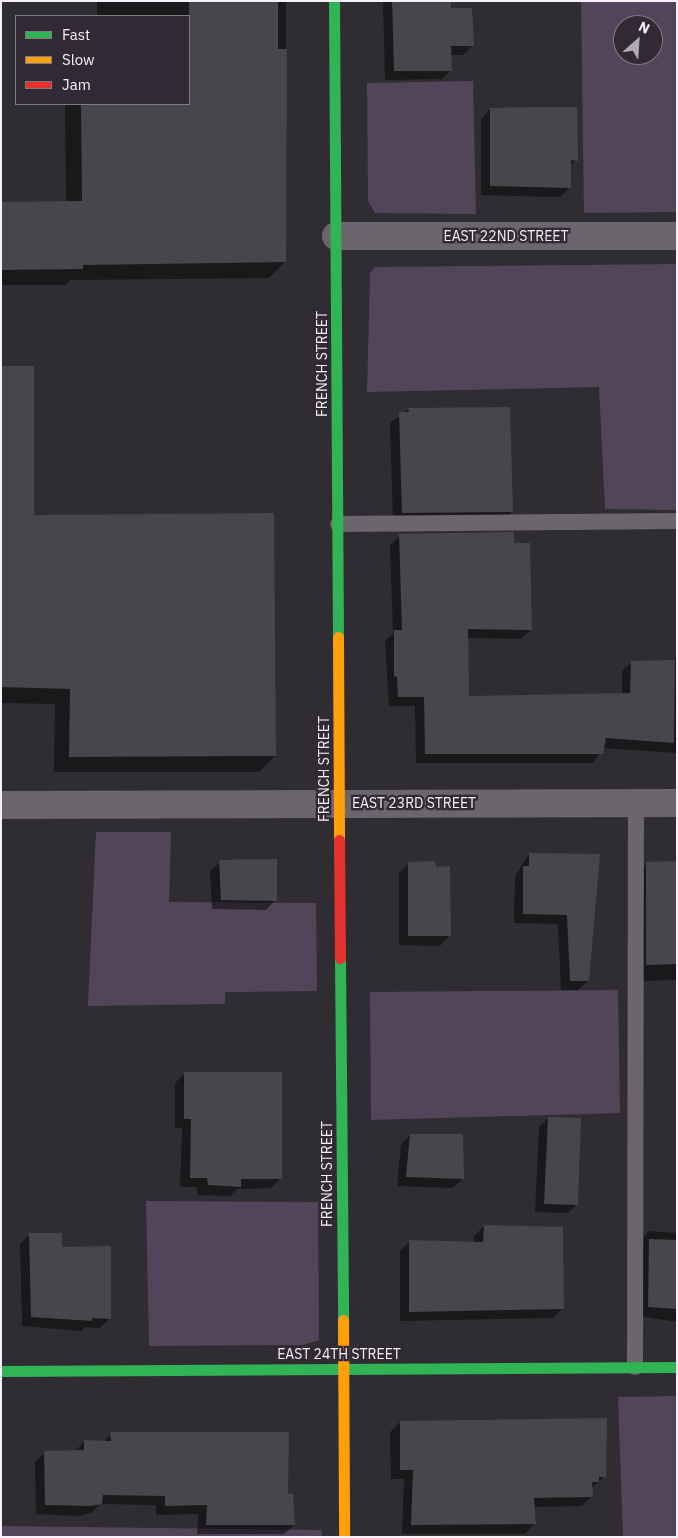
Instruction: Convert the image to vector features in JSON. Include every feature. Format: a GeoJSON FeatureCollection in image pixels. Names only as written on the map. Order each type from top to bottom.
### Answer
{"type":"FeatureCollection","features":[{"type":"Feature","properties":{"kind":"main road","name":"FRENCH STREET"},"geometry":{"type":"LineString","coordinates":[[334,1],[344,1537]]}},
{"type":"Feature","properties":{"kind":"main road","name":"EAST 24TH STREET"},"geometry":{"type":"LineString","coordinates":[[1,1371],[677,1367]]}},
{"type":"Feature","properties":{"kind":"street","name":"EAST 22ND STREET"},"geometry":{"type":"LineString","coordinates":[[336,236],[677,236]]}},
{"type":"Feature","properties":{"kind":"street","name":"EAST 23RD STREET"},"geometry":{"type":"LineString","coordinates":[[1,805],[677,803]]}},
{"type":"Feature","properties":{"kind":"lane"},"geometry":{"type":"LineString","coordinates":[[338,524],[677,521]]}},
{"type":"Feature","properties":{"kind":"lane"},"geometry":{"type":"LineString","coordinates":[[634,1367],[636,803]]}},
{"type":"Feature","properties":{"kind":"shaded area"},"geometry":{"type":"Polygon","coordinates":[[[581,1],[677,1],[677,212],[584,213],[581,1]]]}},
{"type":"Feature","properties":{"kind":"shaded area"},"geometry":{"type":"Polygon","coordinates":[[[473,81],[476,214],[375,213],[368,201],[367,83],[473,81]]]}},
{"type":"Feature","properties":{"kind":"shaded area"},"geometry":{"type":"Polygon","coordinates":[[[677,264],[677,510],[605,509],[599,387],[367,392],[370,273],[375,267],[677,264]]]}},
{"type":"Feature","properties":{"kind":"shaded area"},"geometry":{"type":"Polygon","coordinates":[[[96,832],[171,832],[169,902],[316,903],[317,991],[225,992],[225,1004],[88,1006],[96,832]]]}},
{"type":"Feature","properties":{"kind":"shaded area"},"geometry":{"type":"Polygon","coordinates":[[[618,990],[620,1113],[371,1120],[370,992],[618,990]]]}},
{"type":"Feature","properties":{"kind":"shaded area"},"geometry":{"type":"Polygon","coordinates":[[[146,1201],[318,1202],[319,1340],[302,1345],[149,1346],[146,1201]]]}},
{"type":"Feature","properties":{"kind":"shaded area"},"geometry":{"type":"Polygon","coordinates":[[[677,1396],[677,1537],[623,1537],[618,1397],[677,1396]]]}},
{"type":"Feature","properties":{"kind":"shaded area"},"geometry":{"type":"Polygon","coordinates":[[[2,1526],[321,1530],[322,1537],[2,1537],[2,1526]]]}},
{"type":"Feature","properties":{"kind":"building"},"geometry":{"type":"Polygon","coordinates":[[[189,1],[278,1],[278,49],[287,49],[286,262],[83,265],[83,269],[1,270],[1,202],[82,201],[81,105],[190,105],[189,1]]]}},
{"type":"Feature","properties":{"kind":"building"},"geometry":{"type":"Polygon","coordinates":[[[392,1],[451,1],[451,8],[472,8],[474,46],[451,46],[452,71],[394,71],[392,1]]]}},
{"type":"Feature","properties":{"kind":"building"},"geometry":{"type":"Polygon","coordinates":[[[577,107],[578,161],[571,160],[571,188],[490,186],[490,108],[577,107]]]}},
{"type":"Feature","properties":{"kind":"building"},"geometry":{"type":"Polygon","coordinates":[[[1,366],[34,366],[34,515],[274,513],[276,756],[69,757],[70,689],[1,687],[1,366]]]}},
{"type":"Feature","properties":{"kind":"building"},"geometry":{"type":"Polygon","coordinates":[[[510,407],[513,512],[402,513],[399,412],[409,412],[408,408],[510,407]]]}},
{"type":"Feature","properties":{"kind":"building"},"geometry":{"type":"Polygon","coordinates":[[[514,532],[514,543],[530,543],[532,630],[468,629],[469,696],[630,693],[631,661],[675,660],[674,743],[606,738],[603,754],[425,754],[424,697],[398,697],[397,677],[394,676],[394,630],[402,630],[399,534],[514,532]]]}},
{"type":"Feature","properties":{"kind":"building"},"geometry":{"type":"Polygon","coordinates":[[[529,853],[600,854],[589,981],[570,981],[567,915],[523,914],[523,866],[529,866],[529,853]]]}},
{"type":"Feature","properties":{"kind":"building"},"geometry":{"type":"Polygon","coordinates":[[[277,859],[277,901],[221,900],[219,860],[277,859]]]}},
{"type":"Feature","properties":{"kind":"building"},"geometry":{"type":"Polygon","coordinates":[[[435,861],[436,867],[450,866],[451,936],[408,936],[408,862],[435,861]]]}},
{"type":"Feature","properties":{"kind":"building"},"geometry":{"type":"Polygon","coordinates":[[[677,861],[677,964],[646,965],[646,862],[677,861]]]}},
{"type":"Feature","properties":{"kind":"building"},"geometry":{"type":"Polygon","coordinates":[[[184,1072],[282,1072],[282,1179],[241,1179],[241,1187],[208,1185],[207,1178],[190,1178],[191,1119],[184,1119],[184,1072]]]}},
{"type":"Feature","properties":{"kind":"building"},"geometry":{"type":"Polygon","coordinates":[[[548,1117],[581,1118],[578,1205],[544,1204],[548,1117]]]}},
{"type":"Feature","properties":{"kind":"building"},"geometry":{"type":"Polygon","coordinates":[[[410,1134],[463,1134],[464,1179],[406,1177],[410,1134]]]}},
{"type":"Feature","properties":{"kind":"building"},"geometry":{"type":"Polygon","coordinates":[[[484,1225],[563,1227],[564,1309],[409,1312],[409,1240],[483,1242],[484,1225]]]}},
{"type":"Feature","properties":{"kind":"building"},"geometry":{"type":"Polygon","coordinates":[[[29,1233],[62,1233],[62,1247],[111,1246],[111,1319],[92,1318],[92,1321],[31,1317],[29,1233]]]}},
{"type":"Feature","properties":{"kind":"building"},"geometry":{"type":"Polygon","coordinates":[[[649,1239],[677,1240],[677,1309],[648,1307],[649,1239]]]}},
{"type":"Feature","properties":{"kind":"building"},"geometry":{"type":"Polygon","coordinates":[[[607,1418],[606,1477],[599,1477],[599,1482],[592,1482],[593,1497],[534,1498],[536,1524],[411,1525],[413,1470],[400,1470],[400,1421],[607,1418]]]}},
{"type":"Feature","properties":{"kind":"building"},"geometry":{"type":"Polygon","coordinates":[[[110,1432],[289,1432],[288,1494],[293,1494],[295,1525],[206,1525],[207,1505],[165,1506],[165,1496],[103,1495],[102,1504],[90,1506],[45,1505],[44,1451],[84,1450],[84,1440],[111,1441],[110,1432]]]}},
{"type":"Feature","properties":{"kind":"traffic: fast"},"geometry":{"type":"LineString","coordinates":[[334,1],[338,637]]}},
{"type":"Feature","properties":{"kind":"traffic: fast"},"geometry":{"type":"LineString","coordinates":[[340,958],[343,1320]]}},
{"type":"Feature","properties":{"kind":"traffic: fast"},"geometry":{"type":"LineString","coordinates":[[1,1371],[677,1367]]}},
{"type":"Feature","properties":{"kind":"traffic: slow"},"geometry":{"type":"LineString","coordinates":[[338,637],[339,840]]}},
{"type":"Feature","properties":{"kind":"traffic: slow"},"geometry":{"type":"LineString","coordinates":[[343,1320],[344,1537]]}},
{"type":"Feature","properties":{"kind":"traffic: jam"},"geometry":{"type":"LineString","coordinates":[[339,840],[340,958]]}}]}
